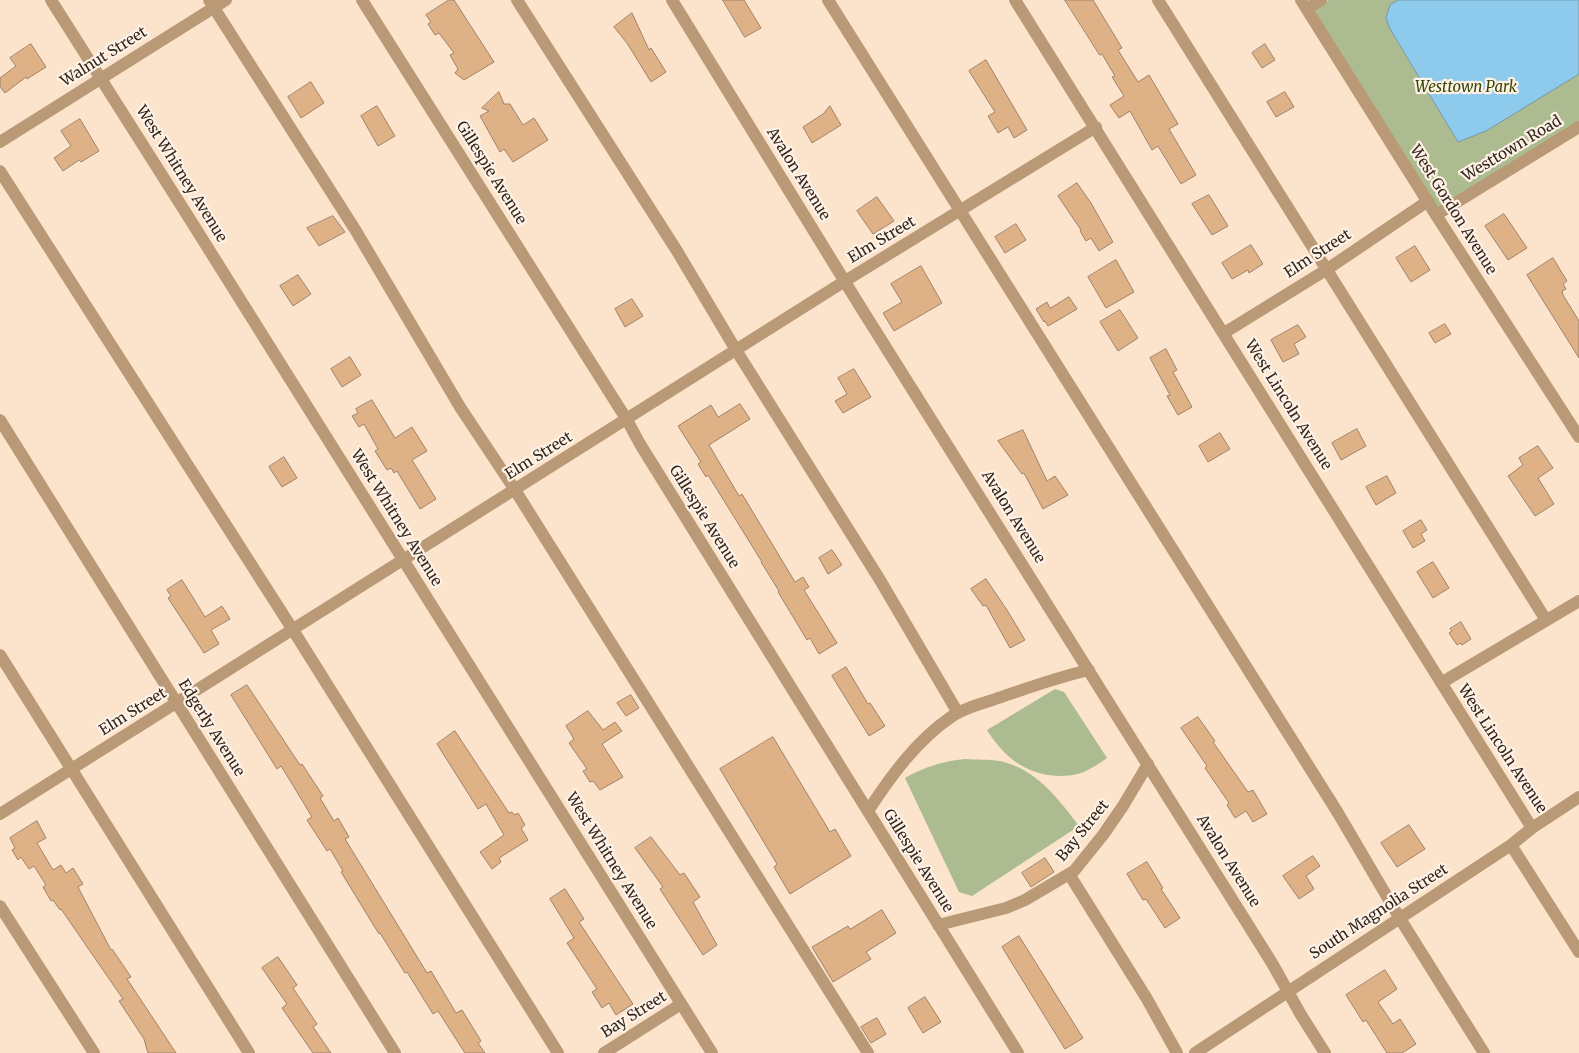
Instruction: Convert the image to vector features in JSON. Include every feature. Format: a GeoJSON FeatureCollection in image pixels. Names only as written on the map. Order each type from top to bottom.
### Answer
{"type":"FeatureCollection","features":[{"type":"Feature","properties":{"kind":"street","name":"West Whitney Avenue"},"geometry":{"type":"LineString","coordinates":[[51,0],[191,220],[712,1053]]}},
{"type":"Feature","properties":{"kind":"street","name":"Walnut Street"},"geometry":{"type":"LineString","coordinates":[[0,142],[211,4],[226,0]]}},
{"type":"Feature","properties":{"kind":"street"},"geometry":{"type":"LineString","coordinates":[[517,0],[672,243],[736,350],[880,580],[958,713]]}},
{"type":"Feature","properties":{"kind":"street","name":"Avalon Avenue"},"geometry":{"type":"LineString","coordinates":[[672,0],[845,281],[1272,963],[1326,1053]]}},
{"type":"Feature","properties":{"kind":"street"},"geometry":{"type":"LineString","coordinates":[[828,0],[1332,804],[1399,917],[1484,1053]]}},
{"type":"Feature","properties":{"kind":"street","name":"West Lincoln Avenue"},"geometry":{"type":"LineString","coordinates":[[1015,0],[1532,828]]}},
{"type":"Feature","properties":{"kind":"street"},"geometry":{"type":"LineString","coordinates":[[1158,0],[1546,620]]}},
{"type":"Feature","properties":{"kind":"street"},"geometry":{"type":"LineString","coordinates":[[1304,4],[1321,0]]}},
{"type":"Feature","properties":{"kind":"street","name":"Gillespie Avenue"},"geometry":{"type":"LineString","coordinates":[[365,1],[627,420],[640,444],[1018,1053]]}},
{"type":"Feature","properties":{"kind":"street"},"geometry":{"type":"LineString","coordinates":[[211,4],[356,231],[460,407],[515,490],[868,1053]]}},
{"type":"Feature","properties":{"kind":"street","name":"West Gordon Avenue"},"geometry":{"type":"LineString","coordinates":[[1304,4],[1436,215],[1579,437]]}},
{"type":"Feature","properties":{"kind":"street","name":"Elm Street"},"geometry":{"type":"LineString","coordinates":[[0,814],[845,281],[1096,127]]}},
{"type":"Feature","properties":{"kind":"street","name":"Westtown Road"},"geometry":{"type":"LineString","coordinates":[[1436,215],[1579,127]]}},
{"type":"Feature","properties":{"kind":"street"},"geometry":{"type":"LineString","coordinates":[[0,171],[293,630],[558,1053]]}},
{"type":"Feature","properties":{"kind":"street","name":"Elm Street"},"geometry":{"type":"LineString","coordinates":[[1224,333],[1326,270],[1428,201]]}},
{"type":"Feature","properties":{"kind":"street","name":"Edgerly Avenue"},"geometry":{"type":"LineString","coordinates":[[0,420],[395,1053]]}},
{"type":"Feature","properties":{"kind":"street"},"geometry":{"type":"LineString","coordinates":[[1441,684],[1579,601]]}},
{"type":"Feature","properties":{"kind":"street"},"geometry":{"type":"LineString","coordinates":[[0,655],[249,1053]]}},
{"type":"Feature","properties":{"kind":"street"},"geometry":{"type":"LineString","coordinates":[[868,811],[898,767],[914,749],[938,727],[958,713],[975,705],[1062,676],[1089,670]]}},
{"type":"Feature","properties":{"kind":"street","name":"Bay Street"},"geometry":{"type":"LineString","coordinates":[[938,925],[1006,908],[1025,900],[1074,871],[1123,806],[1148,764]]}},
{"type":"Feature","properties":{"kind":"street","name":"South Magnolia Street"},"geometry":{"type":"LineString","coordinates":[[1195,1053],[1510,845],[1579,797]]}},
{"type":"Feature","properties":{"kind":"street"},"geometry":{"type":"LineString","coordinates":[[1510,845],[1579,952]]}},
{"type":"Feature","properties":{"kind":"street"},"geometry":{"type":"LineString","coordinates":[[1069,874],[1147,999],[1177,1053]]}},
{"type":"Feature","properties":{"kind":"street"},"geometry":{"type":"LineString","coordinates":[[0,906],[94,1053]]}},
{"type":"Feature","properties":{"kind":"street","name":"Bay Street"},"geometry":{"type":"LineString","coordinates":[[604,1053],[681,1004]]}},
{"type":"Feature","properties":{"kind":"green space","name":"Westtown Park"},"geometry":{"type":"Polygon","coordinates":[[[1329,0],[1579,0],[1579,121],[1438,208],[1312,10],[1329,0]]]}},
{"type":"Feature","properties":{"kind":"green space"},"geometry":{"type":"Polygon","coordinates":[[[1055,689],[1064,692],[1107,758],[1081,773],[1058,776],[1046,775],[1026,768],[1008,756],[987,730],[1055,689]]]}},
{"type":"Feature","properties":{"kind":"green space"},"geometry":{"type":"Polygon","coordinates":[[[965,759],[1000,761],[1025,771],[1054,795],[1079,826],[972,896],[959,892],[905,778],[934,765],[965,759]]]}},
{"type":"Feature","properties":{"kind":"water"},"geometry":{"type":"Polygon","coordinates":[[[1399,0],[1579,0],[1579,74],[1486,131],[1458,142],[1390,29],[1386,18],[1390,5],[1399,0]]]}},
{"type":"Feature","properties":{"kind":"building"},"geometry":{"type":"Polygon","coordinates":[[[449,0],[454,0],[494,62],[464,80],[455,73],[458,69],[450,55],[454,53],[439,33],[435,35],[428,24],[431,22],[426,15],[449,0]]]}},
{"type":"Feature","properties":{"kind":"building"},"geometry":{"type":"Polygon","coordinates":[[[723,0],[744,0],[761,28],[745,37],[723,0]]]}},
{"type":"Feature","properties":{"kind":"building"},"geometry":{"type":"Polygon","coordinates":[[[1065,0],[1093,0],[1122,48],[1118,50],[1138,82],[1149,75],[1178,124],[1169,129],[1196,175],[1181,184],[1158,146],[1152,150],[1130,111],[1119,118],[1110,105],[1124,96],[1112,77],[1115,76],[1065,0]]]}},
{"type":"Feature","properties":{"kind":"building"},"geometry":{"type":"Polygon","coordinates":[[[632,13],[649,50],[651,48],[666,72],[651,82],[627,43],[614,27],[632,13]]]}},
{"type":"Feature","properties":{"kind":"building"},"geometry":{"type":"Polygon","coordinates":[[[31,44],[46,67],[27,79],[26,77],[5,93],[0,87],[0,78],[16,66],[10,58],[31,44]]]}},
{"type":"Feature","properties":{"kind":"building"},"geometry":{"type":"Polygon","coordinates":[[[1265,44],[1275,60],[1262,68],[1252,53],[1265,44]]]}},
{"type":"Feature","properties":{"kind":"building"},"geometry":{"type":"Polygon","coordinates":[[[986,60],[1027,130],[1014,138],[1008,127],[998,133],[988,116],[995,112],[969,71],[986,60]]]}},
{"type":"Feature","properties":{"kind":"building"},"geometry":{"type":"Polygon","coordinates":[[[311,82],[324,103],[301,118],[288,97],[311,82]]]}},
{"type":"Feature","properties":{"kind":"building"},"geometry":{"type":"Polygon","coordinates":[[[499,92],[504,104],[510,104],[523,125],[534,118],[548,140],[513,162],[504,149],[500,152],[480,116],[489,111],[482,108],[499,92]]]}},
{"type":"Feature","properties":{"kind":"building"},"geometry":{"type":"Polygon","coordinates":[[[1285,92],[1294,107],[1276,117],[1267,102],[1285,92]]]}},
{"type":"Feature","properties":{"kind":"building"},"geometry":{"type":"Polygon","coordinates":[[[377,106],[395,136],[378,146],[361,116],[377,106]]]}},
{"type":"Feature","properties":{"kind":"building"},"geometry":{"type":"Polygon","coordinates":[[[830,106],[841,125],[812,143],[803,127],[823,114],[830,106]]]}},
{"type":"Feature","properties":{"kind":"building"},"geometry":{"type":"Polygon","coordinates":[[[80,119],[99,151],[81,162],[79,160],[63,171],[54,158],[71,146],[61,131],[80,119]]]}},
{"type":"Feature","properties":{"kind":"building"},"geometry":{"type":"Polygon","coordinates":[[[1077,183],[1091,203],[1113,242],[1099,251],[1091,238],[1086,241],[1081,230],[1058,196],[1077,183]]]}},
{"type":"Feature","properties":{"kind":"building"},"geometry":{"type":"Polygon","coordinates":[[[1209,195],[1228,226],[1212,235],[1192,204],[1209,195]]]}},
{"type":"Feature","properties":{"kind":"building"},"geometry":{"type":"Polygon","coordinates":[[[877,197],[894,221],[873,234],[857,211],[877,197]]]}},
{"type":"Feature","properties":{"kind":"building"},"geometry":{"type":"Polygon","coordinates":[[[1504,214],[1527,248],[1508,260],[1485,226],[1504,214]]]}},
{"type":"Feature","properties":{"kind":"building"},"geometry":{"type":"Polygon","coordinates":[[[333,216],[345,232],[319,246],[307,228],[333,216]]]}},
{"type":"Feature","properties":{"kind":"building"},"geometry":{"type":"Polygon","coordinates":[[[1016,224],[1026,240],[1005,253],[995,237],[1016,224]]]}},
{"type":"Feature","properties":{"kind":"building"},"geometry":{"type":"Polygon","coordinates":[[[1251,245],[1263,264],[1249,273],[1248,270],[1232,279],[1222,263],[1251,245]]]}},
{"type":"Feature","properties":{"kind":"building"},"geometry":{"type":"Polygon","coordinates":[[[1415,246],[1430,270],[1411,282],[1396,258],[1415,246]]]}},
{"type":"Feature","properties":{"kind":"building"},"geometry":{"type":"Polygon","coordinates":[[[1553,258],[1567,281],[1563,284],[1566,289],[1562,291],[1563,295],[1579,321],[1579,358],[1527,275],[1553,258]]]}},
{"type":"Feature","properties":{"kind":"building"},"geometry":{"type":"Polygon","coordinates":[[[1116,260],[1134,292],[1106,308],[1088,277],[1116,260]]]}},
{"type":"Feature","properties":{"kind":"building"},"geometry":{"type":"Polygon","coordinates":[[[921,266],[942,303],[894,331],[883,313],[902,302],[891,284],[921,266]]]}},
{"type":"Feature","properties":{"kind":"building"},"geometry":{"type":"Polygon","coordinates":[[[298,275],[311,294],[293,306],[280,286],[298,275]]]}},
{"type":"Feature","properties":{"kind":"building"},"geometry":{"type":"Polygon","coordinates":[[[1069,297],[1077,309],[1048,326],[1036,309],[1047,302],[1050,308],[1069,297]]]}},
{"type":"Feature","properties":{"kind":"building"},"geometry":{"type":"Polygon","coordinates":[[[632,299],[643,316],[625,327],[615,309],[632,299]]]}},
{"type":"Feature","properties":{"kind":"building"},"geometry":{"type":"Polygon","coordinates":[[[1120,310],[1138,338],[1118,351],[1100,322],[1120,310]]]}},
{"type":"Feature","properties":{"kind":"building"},"geometry":{"type":"Polygon","coordinates":[[[1445,324],[1451,334],[1435,343],[1429,333],[1445,324]]]}},
{"type":"Feature","properties":{"kind":"building"},"geometry":{"type":"Polygon","coordinates":[[[1298,325],[1306,337],[1294,344],[1299,354],[1283,362],[1271,340],[1298,325]]]}},
{"type":"Feature","properties":{"kind":"building"},"geometry":{"type":"Polygon","coordinates":[[[1166,349],[1177,370],[1173,372],[1192,407],[1178,415],[1167,396],[1170,395],[1150,358],[1166,349]]]}},
{"type":"Feature","properties":{"kind":"building"},"geometry":{"type":"Polygon","coordinates":[[[350,357],[361,375],[342,387],[331,369],[350,357]]]}},
{"type":"Feature","properties":{"kind":"building"},"geometry":{"type":"Polygon","coordinates":[[[854,369],[871,397],[843,413],[835,401],[847,394],[838,378],[854,369]]]}},
{"type":"Feature","properties":{"kind":"building"},"geometry":{"type":"Polygon","coordinates":[[[372,400],[395,438],[412,427],[427,451],[412,460],[436,499],[420,509],[397,471],[394,473],[391,468],[387,470],[375,451],[378,449],[364,424],[359,427],[352,416],[358,413],[356,409],[372,400]]]}},
{"type":"Feature","properties":{"kind":"building"},"geometry":{"type":"Polygon","coordinates":[[[740,404],[750,419],[709,445],[739,496],[742,494],[795,582],[803,577],[809,587],[804,590],[837,643],[819,654],[810,638],[807,640],[762,562],[708,475],[706,477],[698,464],[701,462],[678,426],[711,405],[718,417],[740,404]]]}},
{"type":"Feature","properties":{"kind":"building"},"geometry":{"type":"Polygon","coordinates":[[[1357,429],[1366,446],[1341,460],[1332,443],[1357,429]]]}},
{"type":"Feature","properties":{"kind":"building"},"geometry":{"type":"Polygon","coordinates":[[[1023,430],[1047,481],[1055,476],[1068,495],[1043,509],[1024,473],[1022,474],[998,441],[1023,430]]]}},
{"type":"Feature","properties":{"kind":"building"},"geometry":{"type":"Polygon","coordinates":[[[1220,433],[1230,449],[1208,462],[1199,446],[1220,433]]]}},
{"type":"Feature","properties":{"kind":"building"},"geometry":{"type":"Polygon","coordinates":[[[1538,446],[1553,468],[1538,478],[1554,504],[1535,516],[1508,476],[1523,465],[1519,458],[1538,446]]]}},
{"type":"Feature","properties":{"kind":"building"},"geometry":{"type":"Polygon","coordinates":[[[284,457],[297,478],[282,487],[269,467],[284,457]]]}},
{"type":"Feature","properties":{"kind":"building"},"geometry":{"type":"Polygon","coordinates":[[[1387,476],[1396,493],[1376,505],[1366,487],[1387,476]]]}},
{"type":"Feature","properties":{"kind":"building"},"geometry":{"type":"Polygon","coordinates":[[[1421,520],[1427,530],[1421,534],[1425,541],[1413,548],[1403,531],[1421,520]]]}},
{"type":"Feature","properties":{"kind":"building"},"geometry":{"type":"Polygon","coordinates":[[[832,550],[842,565],[828,574],[819,558],[832,550]]]}},
{"type":"Feature","properties":{"kind":"building"},"geometry":{"type":"Polygon","coordinates":[[[1433,562],[1449,588],[1433,598],[1417,572],[1433,562]]]}},
{"type":"Feature","properties":{"kind":"building"},"geometry":{"type":"Polygon","coordinates":[[[986,579],[1025,640],[1010,648],[986,605],[983,606],[971,589],[986,579]]]}},
{"type":"Feature","properties":{"kind":"building"},"geometry":{"type":"Polygon","coordinates":[[[182,580],[205,617],[222,606],[230,619],[211,630],[219,644],[204,653],[168,598],[171,596],[167,590],[182,580]]]}},
{"type":"Feature","properties":{"kind":"building"},"geometry":{"type":"Polygon","coordinates":[[[1461,622],[1471,639],[1462,645],[1460,643],[1457,645],[1449,633],[1452,631],[1450,629],[1461,622]]]}},
{"type":"Feature","properties":{"kind":"building"},"geometry":{"type":"Polygon","coordinates":[[[846,667],[868,704],[870,703],[885,726],[869,736],[832,676],[846,667]]]}},
{"type":"Feature","properties":{"kind":"building"},"geometry":{"type":"Polygon","coordinates":[[[247,685],[323,796],[320,798],[334,821],[338,818],[349,837],[345,839],[427,973],[431,971],[456,1013],[462,1010],[481,1041],[478,1043],[485,1053],[465,1053],[438,1011],[433,1014],[407,972],[405,973],[379,934],[341,872],[343,871],[330,849],[327,851],[307,820],[312,817],[281,766],[277,769],[231,695],[247,685]]]}},
{"type":"Feature","properties":{"kind":"building"},"geometry":{"type":"Polygon","coordinates":[[[631,695],[639,708],[626,716],[617,703],[631,695]]]}},
{"type":"Feature","properties":{"kind":"building"},"geometry":{"type":"Polygon","coordinates":[[[588,711],[603,730],[615,722],[622,731],[602,744],[623,777],[600,790],[593,781],[590,782],[583,771],[587,769],[569,743],[574,739],[566,726],[588,711]]]}},
{"type":"Feature","properties":{"kind":"building"},"geometry":{"type":"Polygon","coordinates":[[[1198,717],[1248,792],[1253,790],[1267,814],[1253,822],[1246,811],[1235,818],[1227,805],[1229,803],[1205,768],[1207,766],[1181,728],[1198,717]]]}},
{"type":"Feature","properties":{"kind":"building"},"geometry":{"type":"Polygon","coordinates":[[[455,731],[509,813],[512,812],[514,815],[518,813],[525,825],[521,828],[528,840],[499,858],[501,862],[492,869],[480,852],[504,835],[486,804],[478,809],[437,744],[455,731]]]}},
{"type":"Feature","properties":{"kind":"building"},"geometry":{"type":"Polygon","coordinates":[[[773,737],[830,832],[835,829],[851,856],[790,894],[774,867],[777,864],[720,769],[773,737]]]}},
{"type":"Feature","properties":{"kind":"building"},"geometry":{"type":"Polygon","coordinates":[[[37,821],[46,838],[37,843],[53,870],[61,865],[66,873],[73,868],[83,884],[78,887],[111,950],[131,977],[127,979],[176,1053],[148,1053],[144,1039],[119,1001],[123,999],[61,909],[53,900],[51,901],[43,887],[46,885],[34,866],[29,869],[21,857],[18,860],[12,850],[15,848],[10,838],[37,821]]]}},
{"type":"Feature","properties":{"kind":"building"},"geometry":{"type":"Polygon","coordinates":[[[1409,825],[1425,849],[1397,867],[1381,843],[1409,825]]]}},
{"type":"Feature","properties":{"kind":"building"},"geometry":{"type":"Polygon","coordinates":[[[651,837],[680,875],[684,873],[700,897],[693,902],[717,945],[703,955],[660,889],[663,887],[635,848],[651,837]]]}},
{"type":"Feature","properties":{"kind":"building"},"geometry":{"type":"Polygon","coordinates":[[[1313,856],[1320,866],[1306,876],[1314,889],[1299,899],[1283,876],[1313,856]]]}},
{"type":"Feature","properties":{"kind":"building"},"geometry":{"type":"Polygon","coordinates":[[[1045,858],[1054,872],[1031,887],[1022,873],[1045,858]]]}},
{"type":"Feature","properties":{"kind":"building"},"geometry":{"type":"Polygon","coordinates":[[[1147,862],[1163,888],[1161,889],[1180,918],[1165,928],[1146,899],[1143,900],[1127,874],[1147,862]]]}},
{"type":"Feature","properties":{"kind":"building"},"geometry":{"type":"Polygon","coordinates":[[[565,889],[584,919],[579,922],[633,1004],[616,1015],[609,1003],[602,1008],[592,992],[597,989],[567,943],[574,938],[550,899],[565,889]]]}},
{"type":"Feature","properties":{"kind":"building"},"geometry":{"type":"Polygon","coordinates":[[[882,910],[896,933],[866,952],[871,959],[833,982],[812,947],[848,926],[850,929],[882,910]]]}},
{"type":"Feature","properties":{"kind":"building"},"geometry":{"type":"Polygon","coordinates":[[[1019,936],[1083,1038],[1065,1049],[1002,947],[1019,936]]]}},
{"type":"Feature","properties":{"kind":"building"},"geometry":{"type":"Polygon","coordinates":[[[278,957],[297,985],[293,988],[317,1024],[313,1027],[331,1053],[313,1053],[282,1008],[287,1004],[262,968],[278,957]]]}},
{"type":"Feature","properties":{"kind":"building"},"geometry":{"type":"Polygon","coordinates":[[[1385,970],[1397,989],[1378,1002],[1393,1024],[1400,1019],[1416,1044],[1402,1053],[1387,1053],[1366,1020],[1363,1022],[1346,995],[1385,970]]]}},
{"type":"Feature","properties":{"kind":"building"},"geometry":{"type":"Polygon","coordinates":[[[925,997],[941,1022],[923,1033],[908,1008],[925,997]]]}},
{"type":"Feature","properties":{"kind":"building"},"geometry":{"type":"Polygon","coordinates":[[[877,1018],[886,1034],[871,1043],[861,1027],[877,1018]]]}}]}
